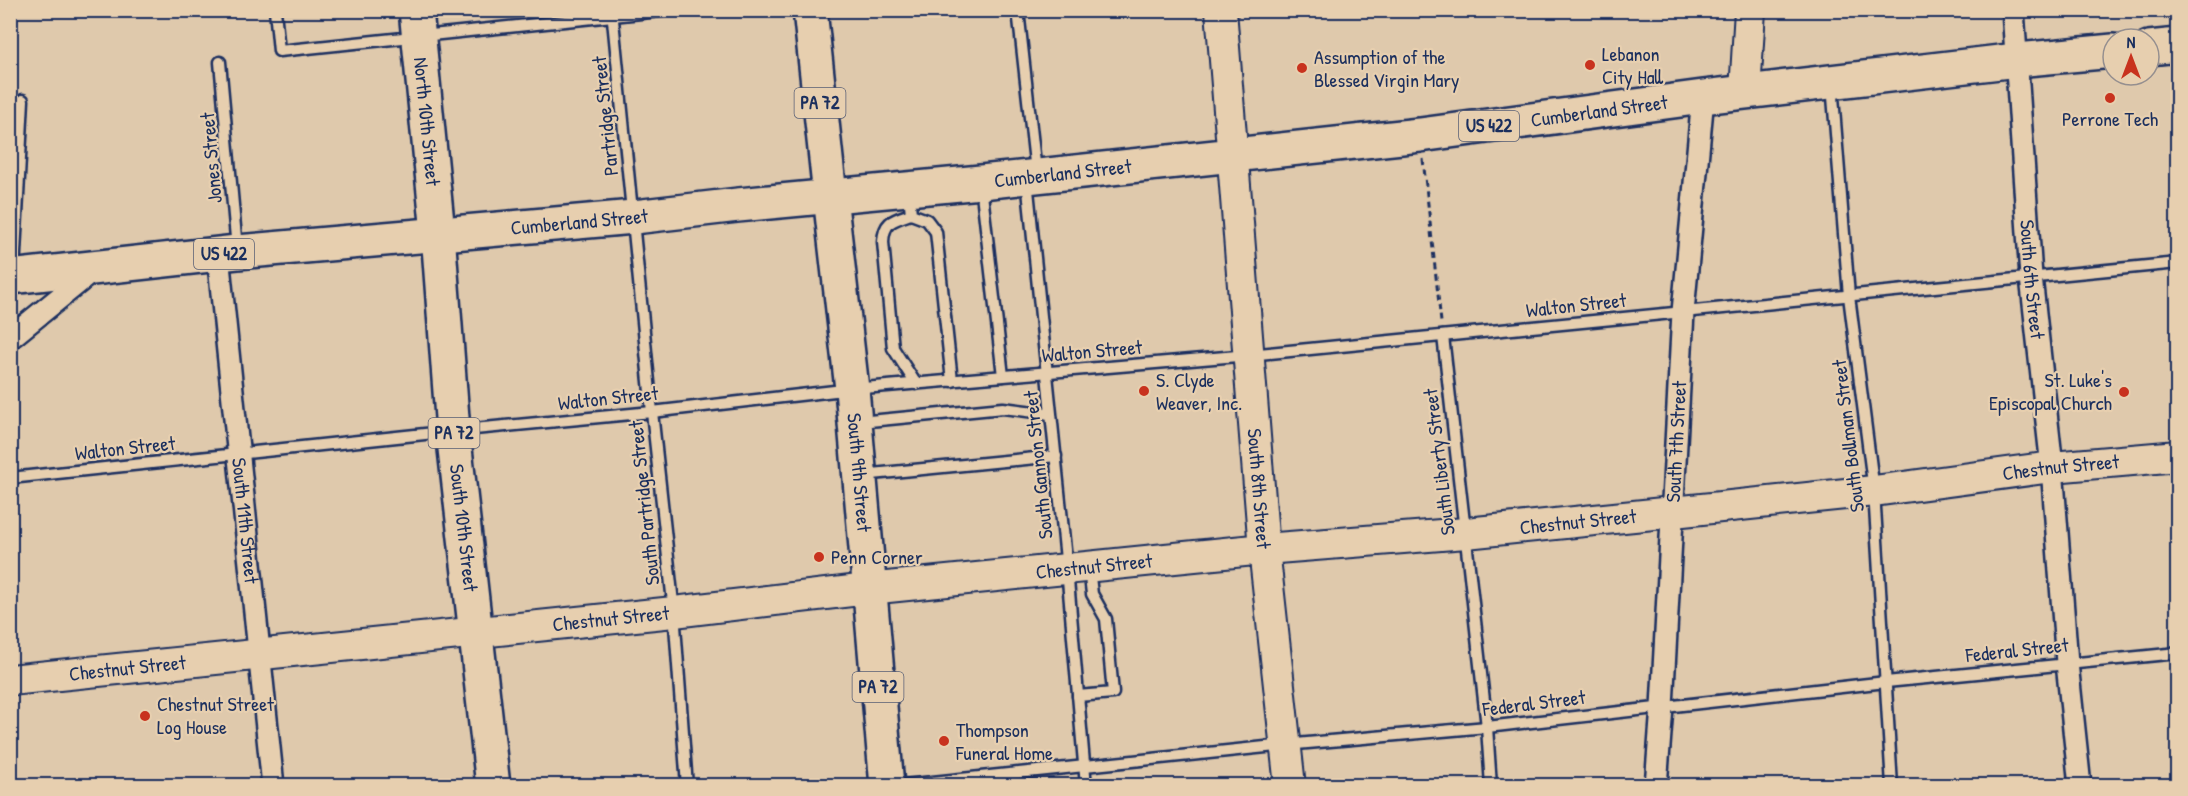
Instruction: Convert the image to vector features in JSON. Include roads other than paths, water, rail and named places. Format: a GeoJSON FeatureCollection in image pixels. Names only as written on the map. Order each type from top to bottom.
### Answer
{"type":"FeatureCollection","features":[{"type":"Feature","properties":{"kind":"main road","name":"PA 72"},"geometry":{"type":"LineString","coordinates":[[810,10],[830,196]]}},
{"type":"Feature","properties":{"kind":"main road","name":"North 10th Street"},"geometry":{"type":"LineString","coordinates":[[417,24],[438,233]]}},
{"type":"Feature","properties":{"kind":"main road"},"geometry":{"type":"LineString","coordinates":[[2161,47],[2178,45]]}},
{"type":"Feature","properties":{"kind":"main road","name":"Cumberland Street"},"geometry":{"type":"LineString","coordinates":[[12,277],[438,233],[634,217],[830,196],[910,202],[981,182],[1420,135],[1702,97],[2101,52]]}},
{"type":"Feature","properties":{"kind":"main road","name":"South 9th Street"},"geometry":{"type":"LineString","coordinates":[[830,196],[852,389],[887,786]]}},
{"type":"Feature","properties":{"kind":"main road","name":"South 10th Street"},"geometry":{"type":"LineString","coordinates":[[438,233],[453,430],[493,786]]}},
{"type":"Feature","properties":{"kind":"street","name":"South 8th Street"},"geometry":{"type":"LineString","coordinates":[[1221,10],[1264,549],[1290,786]]}},
{"type":"Feature","properties":{"kind":"street"},"geometry":{"type":"LineString","coordinates":[[1745,92],[1750,10]]}},
{"type":"Feature","properties":{"kind":"street","name":"South 6th Street"},"geometry":{"type":"LineString","coordinates":[[2013,10],[2031,277],[2052,467],[2067,663],[2080,786]]}},
{"type":"Feature","properties":{"kind":"street","name":"South 7th Street"},"geometry":{"type":"LineString","coordinates":[[1656,786],[1683,312],[1702,97]]}},
{"type":"Feature","properties":{"kind":"street","name":"South 11th Street"},"geometry":{"type":"LineString","coordinates":[[228,254],[237,454],[273,786]]}},
{"type":"Feature","properties":{"kind":"street"},"geometry":{"type":"LineString","coordinates":[[10,338],[95,269]]}},
{"type":"Feature","properties":{"kind":"street","name":"Chestnut Street"},"geometry":{"type":"LineString","coordinates":[[10,680],[1264,549],[1466,533],[1874,492],[2052,467],[2178,456]]}},
{"type":"Feature","properties":{"kind":"lane"},"geometry":{"type":"LineString","coordinates":[[275,10],[279,51],[417,24],[670,10]]}},
{"type":"Feature","properties":{"kind":"lane","name":"South Gannon Street"},"geometry":{"type":"LineString","coordinates":[[1018,10],[1050,414],[1078,568],[1078,696],[1086,786]]}},
{"type":"Feature","properties":{"kind":"lane","name":"Partridge Street"},"geometry":{"type":"LineString","coordinates":[[612,14],[634,217]]}},
{"type":"Feature","properties":{"kind":"lane","name":"Jones Street"},"geometry":{"type":"LineString","coordinates":[[220,62],[228,254]]}},
{"type":"Feature","properties":{"kind":"lane","name":"South Bollman Street"},"geometry":{"type":"LineString","coordinates":[[1831,82],[1849,296],[1874,492],[1892,786]]}},
{"type":"Feature","properties":{"kind":"lane"},"geometry":{"type":"LineString","coordinates":[[12,277],[23,100]]}},
{"type":"Feature","properties":{"kind":"lane"},"geometry":{"type":"LineString","coordinates":[[981,182],[1003,376]]}},
{"type":"Feature","properties":{"kind":"lane"},"geometry":{"type":"LineString","coordinates":[[916,384],[893,348],[883,242],[887,225],[910,202],[936,232],[952,381]]}},
{"type":"Feature","properties":{"kind":"lane","name":"South Partridge Street"},"geometry":{"type":"LineString","coordinates":[[634,217],[674,612],[687,786]]}},
{"type":"Feature","properties":{"kind":"lane","name":"Walton Street"},"geometry":{"type":"LineString","coordinates":[[10,478],[453,430],[652,412],[852,389],[1249,355],[2178,263]]}},
{"type":"Feature","properties":{"kind":"lane","name":"South Liberty Street"},"geometry":{"type":"LineString","coordinates":[[1443,336],[1487,727],[1491,786]]}},
{"type":"Feature","properties":{"kind":"lane"},"geometry":{"type":"LineString","coordinates":[[854,423],[1003,408],[1050,414]]}},
{"type":"Feature","properties":{"kind":"lane"},"geometry":{"type":"LineString","coordinates":[[859,475],[1056,456]]}},
{"type":"Feature","properties":{"kind":"lane"},"geometry":{"type":"LineString","coordinates":[[1078,568],[1106,619],[1113,693],[1078,696]]}},
{"type":"Feature","properties":{"kind":"lane","name":"Federal Street"},"geometry":{"type":"LineString","coordinates":[[894,786],[1285,745],[1487,727],[1886,682],[2178,653]]}},
{"type":"Feature","properties":{"kind":"place","name":"Lebanon City Hall"},"geometry":{"type":"Point","coordinates":[1590,65]}},
{"type":"Feature","properties":{"kind":"place","name":"Assumption of the Blessed Virgin Mary"},"geometry":{"type":"Point","coordinates":[1302,68]}},
{"type":"Feature","properties":{"kind":"place","name":"Perrone Tech"},"geometry":{"type":"Point","coordinates":[2110,98]}},
{"type":"Feature","properties":{"kind":"place","name":"S. Clyde Weaver, Inc."},"geometry":{"type":"Point","coordinates":[1144,391]}},
{"type":"Feature","properties":{"kind":"place","name":"St. Luke's Episcopal Church"},"geometry":{"type":"Point","coordinates":[2124,392]}},
{"type":"Feature","properties":{"kind":"place","name":"Penn Corner"},"geometry":{"type":"Point","coordinates":[819,557]}},
{"type":"Feature","properties":{"kind":"place","name":"Chestnut Street Log House"},"geometry":{"type":"Point","coordinates":[145,716]}},
{"type":"Feature","properties":{"kind":"place","name":"Thompson Funeral Home"},"geometry":{"type":"Point","coordinates":[944,741]}}]}
